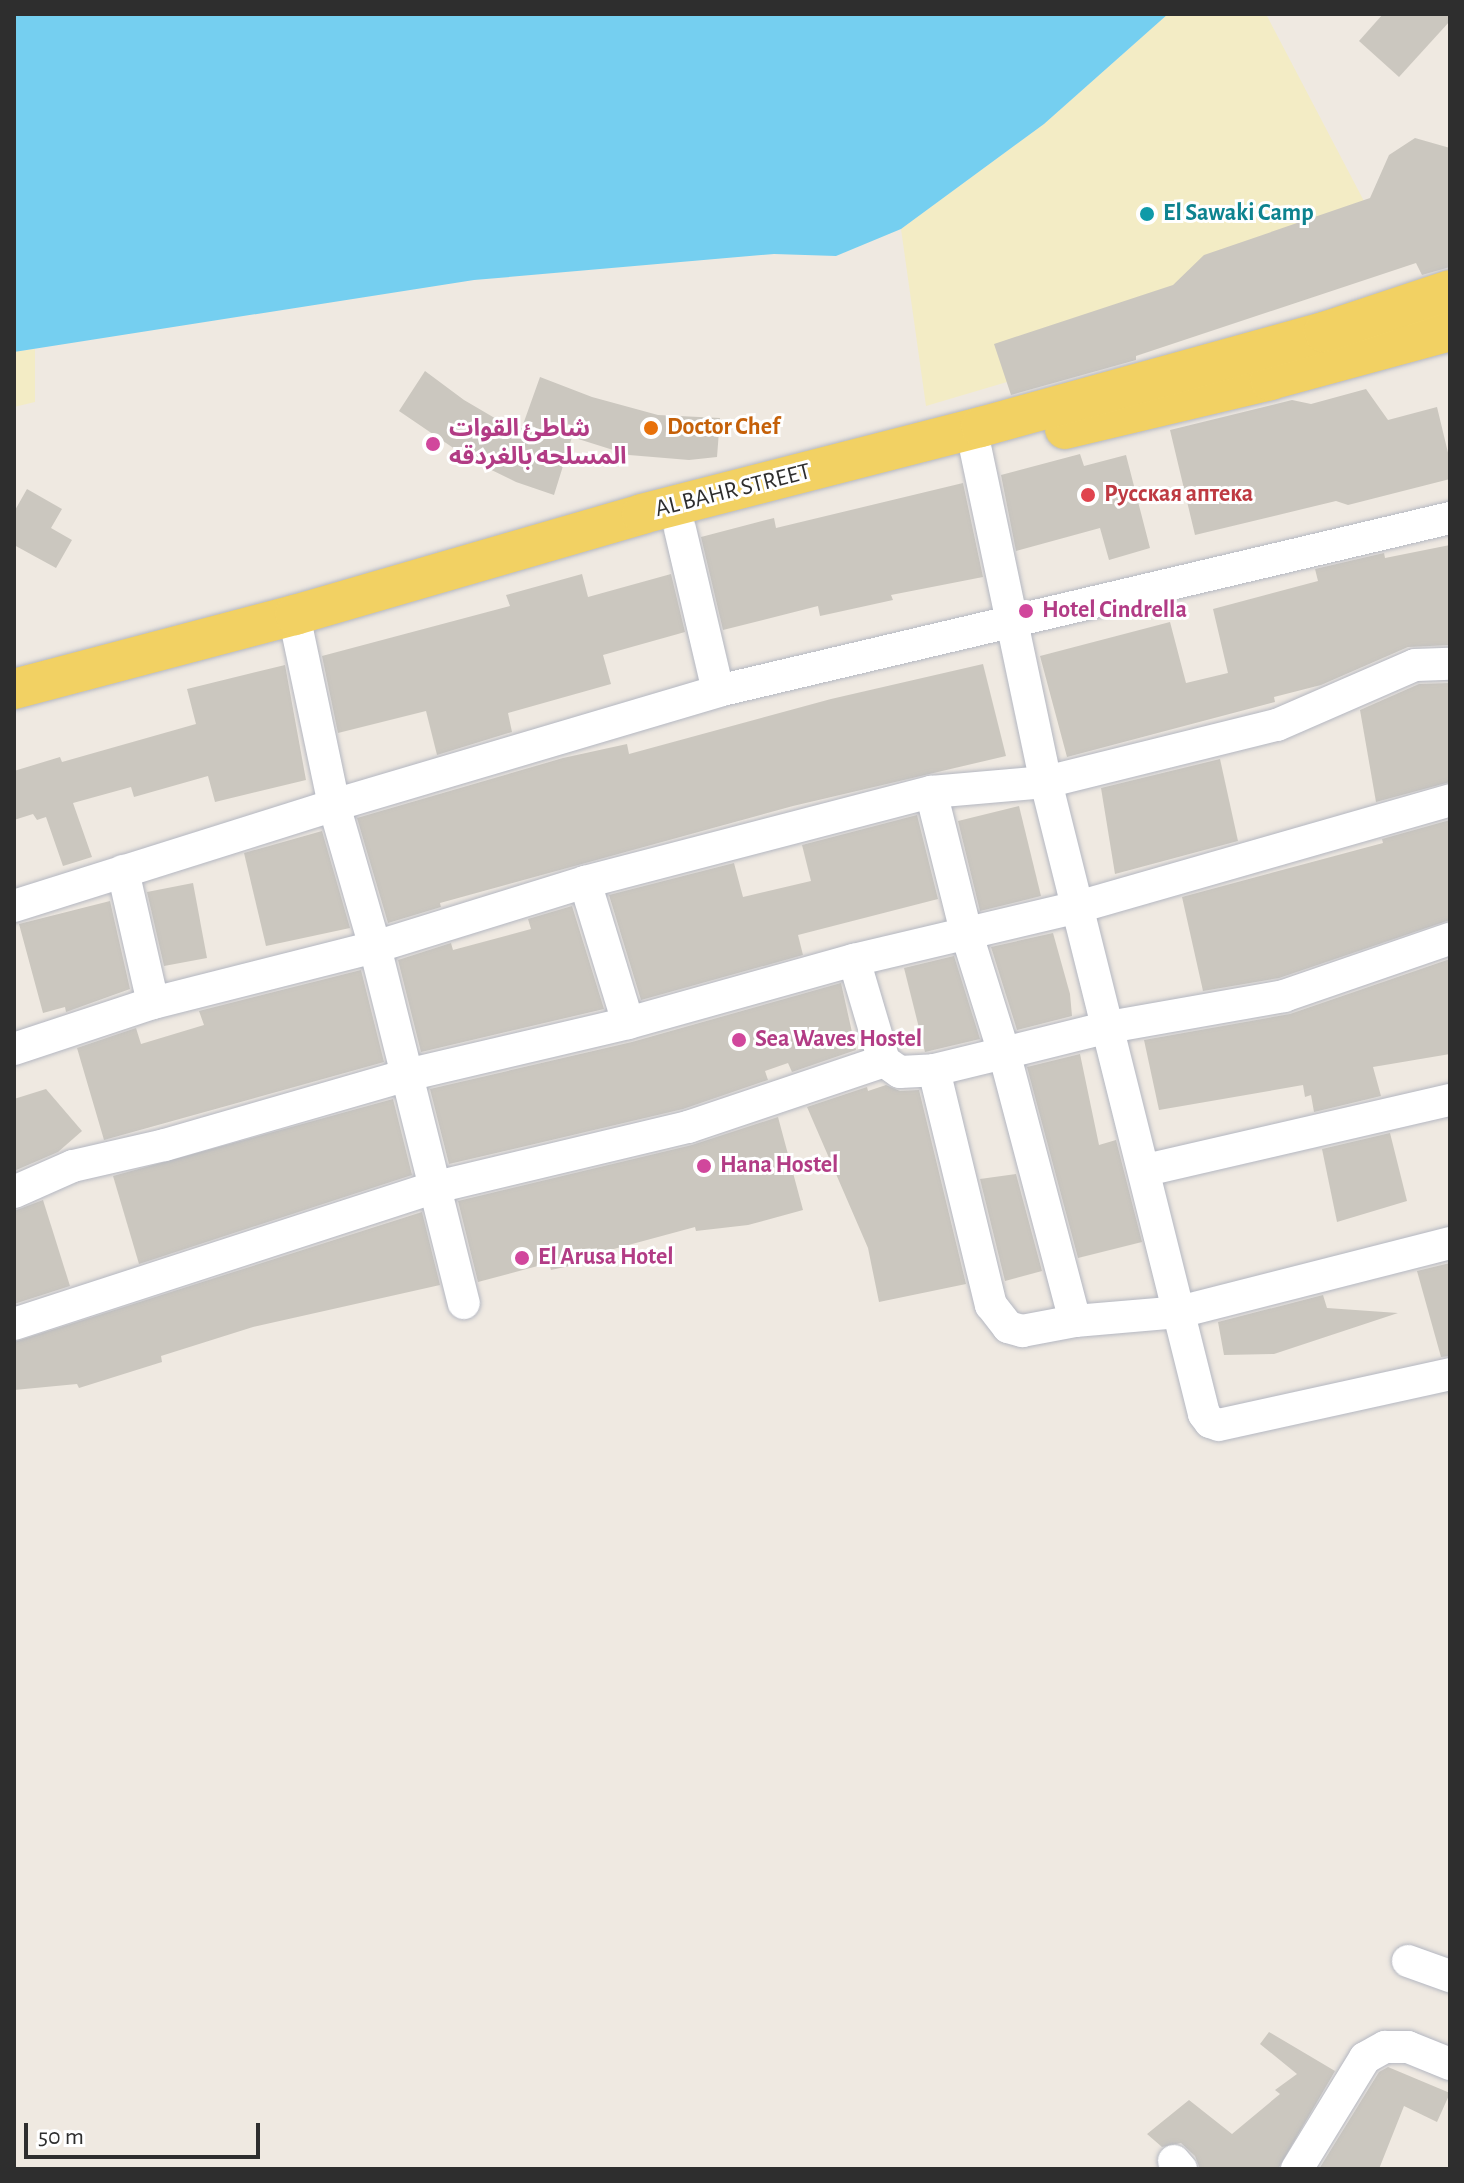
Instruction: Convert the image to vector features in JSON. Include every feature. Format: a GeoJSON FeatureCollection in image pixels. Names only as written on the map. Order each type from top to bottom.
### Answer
{"type":"FeatureCollection","features":[{"type":"Feature","properties":{"kind":"main road","name":"AL BAHR STREET"},"geometry":{"type":"LineString","coordinates":[[14,689],[309,611],[642,514],[981,427],[1324,332],[1450,290]]}},
{"type":"Feature","properties":{"kind":"main road","name":"AL BAHR STREET"},"geometry":{"type":"LineString","coordinates":[[14,712],[680,529],[976,451],[1270,380],[1450,331]]}},
{"type":"Feature","properties":{"kind":"street"},"geometry":{"type":"LineString","coordinates":[[976,451],[1046,782],[1146,1170],[1204,1414],[1210,1422],[1219,1425],[1450,1374]]}},
{"type":"Feature","properties":{"kind":"street"},"geometry":{"type":"LineString","coordinates":[[14,906],[334,805],[718,691],[1450,518]]}},
{"type":"Feature","properties":{"kind":"street"},"geometry":{"type":"LineString","coordinates":[[680,529],[718,691]]}},
{"type":"Feature","properties":{"kind":"street"},"geometry":{"type":"LineString","coordinates":[[298,634],[334,805],[375,947],[464,1303]]}},
{"type":"Feature","properties":{"kind":"street"},"geometry":{"type":"LineString","coordinates":[[14,1049],[153,1003],[375,947],[585,882],[931,792],[1046,782],[1277,725],[1415,665],[1450,664]]}},
{"type":"Feature","properties":{"kind":"street"},"geometry":{"type":"LineString","coordinates":[[931,792],[966,932],[1004,1053],[1075,1321]]}},
{"type":"Feature","properties":{"kind":"street"},"geometry":{"type":"LineString","coordinates":[[14,1192],[73,1166],[165,1145],[407,1075],[628,1023],[854,960],[1078,907],[1450,800]]}},
{"type":"Feature","properties":{"kind":"street"},"geometry":{"type":"LineString","coordinates":[[123,871],[153,1003]]}},
{"type":"Feature","properties":{"kind":"street"},"geometry":{"type":"LineString","coordinates":[[585,882],[628,1023]]}},
{"type":"Feature","properties":{"kind":"street"},"geometry":{"type":"LineString","coordinates":[[854,960],[884,1061],[900,1072],[934,1070],[1109,1027],[1284,996],[1450,939]]}},
{"type":"Feature","properties":{"kind":"street"},"geometry":{"type":"LineString","coordinates":[[14,1324],[436,1187],[688,1127],[884,1061]]}},
{"type":"Feature","properties":{"kind":"street"},"geometry":{"type":"LineString","coordinates":[[934,1070],[991,1305],[997,1318],[1008,1327],[1022,1331],[1075,1321],[1179,1312],[1450,1243]]}},
{"type":"Feature","properties":{"kind":"street"},"geometry":{"type":"LineString","coordinates":[[1146,1170],[1450,1100]]}},
{"type":"Feature","properties":{"kind":"street"},"geometry":{"type":"LineString","coordinates":[[1408,1961],[1450,1976]]}},
{"type":"Feature","properties":{"kind":"street"},"geometry":{"type":"LineString","coordinates":[[1297,2169],[1365,2058],[1385,2047],[1408,2047],[1450,2064]]}},
{"type":"Feature","properties":{"kind":"sand","name":"El Sawaki Camp"},"geometry":{"type":"Polygon","coordinates":[[[1168,14],[1266,14],[1398,266],[926,406],[901,229],[1044,124],[1168,14]]]}},
{"type":"Feature","properties":{"kind":"sand"},"geometry":{"type":"Polygon","coordinates":[[[35,349],[35,402],[14,407],[14,352],[35,349]]]}},
{"type":"Feature","properties":{"kind":"water"},"geometry":{"type":"Polygon","coordinates":[[[14,14],[1168,14],[1044,124],[901,229],[836,256],[774,254],[474,280],[14,352],[14,14]]]}},
{"type":"Feature","properties":{"kind":"building"},"geometry":{"type":"Polygon","coordinates":[[[1383,14],[1450,14],[1450,21],[1399,77],[1359,41],[1383,14]]]}},
{"type":"Feature","properties":{"kind":"building"},"geometry":{"type":"Polygon","coordinates":[[[1415,138],[1450,148],[1450,267],[1422,275],[1416,263],[1136,356],[1136,360],[1011,395],[994,344],[1173,285],[1204,255],[1370,198],[1389,155],[1415,138]]]}},
{"type":"Feature","properties":{"kind":"building"},"geometry":{"type":"Polygon","coordinates":[[[425,371],[464,400],[520,433],[540,377],[592,397],[658,415],[720,418],[717,457],[689,460],[629,455],[572,437],[554,495],[516,482],[471,460],[399,411],[425,371]]]}},
{"type":"Feature","properties":{"kind":"building"},"geometry":{"type":"Polygon","coordinates":[[[1366,389],[1388,420],[1437,407],[1450,461],[1450,479],[1348,505],[1336,501],[1195,535],[1170,430],[1292,400],[1311,404],[1366,389]]]}},
{"type":"Feature","properties":{"kind":"building"},"geometry":{"type":"Polygon","coordinates":[[[1080,454],[1084,466],[1126,455],[1150,548],[1109,560],[1100,528],[1016,551],[1001,475],[1080,454]]]}},
{"type":"Feature","properties":{"kind":"building"},"geometry":{"type":"Polygon","coordinates":[[[963,483],[983,577],[891,595],[893,600],[820,616],[818,606],[723,630],[701,537],[774,518],[776,528],[963,483]]]}},
{"type":"Feature","properties":{"kind":"building"},"geometry":{"type":"Polygon","coordinates":[[[27,489],[62,509],[51,528],[72,540],[56,568],[14,545],[14,512],[27,489]]]}},
{"type":"Feature","properties":{"kind":"building"},"geometry":{"type":"Polygon","coordinates":[[[1450,545],[1450,645],[1408,647],[1321,685],[1274,697],[1275,702],[1067,757],[1040,656],[1170,622],[1186,683],[1228,673],[1213,609],[1318,581],[1315,569],[1384,553],[1385,558],[1450,545]]]}},
{"type":"Feature","properties":{"kind":"building"},"geometry":{"type":"Polygon","coordinates":[[[582,574],[588,597],[671,574],[685,632],[603,655],[611,684],[508,713],[512,732],[437,755],[426,711],[338,733],[322,656],[510,606],[506,595],[582,574]]]}},
{"type":"Feature","properties":{"kind":"building"},"geometry":{"type":"Polygon","coordinates":[[[983,664],[1006,756],[793,806],[440,903],[441,907],[388,923],[357,818],[563,758],[627,744],[629,754],[831,699],[983,664]]]}},
{"type":"Feature","properties":{"kind":"building"},"geometry":{"type":"Polygon","coordinates":[[[285,665],[306,780],[215,802],[208,776],[134,797],[131,787],[73,803],[92,857],[63,866],[46,817],[37,820],[33,814],[14,820],[14,771],[60,757],[62,762],[196,724],[187,689],[285,665]]]}},
{"type":"Feature","properties":{"kind":"building"},"geometry":{"type":"Polygon","coordinates":[[[1450,683],[1450,782],[1376,802],[1360,710],[1419,684],[1450,683]]]}},
{"type":"Feature","properties":{"kind":"building"},"geometry":{"type":"Polygon","coordinates":[[[1220,759],[1238,841],[1115,874],[1101,788],[1220,759]]]}},
{"type":"Feature","properties":{"kind":"building"},"geometry":{"type":"Polygon","coordinates":[[[1019,806],[1041,896],[980,911],[958,821],[1019,806]]]}},
{"type":"Feature","properties":{"kind":"building"},"geometry":{"type":"Polygon","coordinates":[[[917,815],[938,899],[798,935],[803,955],[641,1000],[609,895],[734,863],[743,897],[811,881],[802,845],[917,815]]]}},
{"type":"Feature","properties":{"kind":"building"},"geometry":{"type":"Polygon","coordinates":[[[1450,820],[1450,920],[1279,978],[1203,991],[1182,897],[1383,843],[1382,839],[1450,820]]]}},
{"type":"Feature","properties":{"kind":"building"},"geometry":{"type":"Polygon","coordinates":[[[322,831],[350,928],[266,946],[244,853],[322,831]]]}},
{"type":"Feature","properties":{"kind":"building"},"geometry":{"type":"Polygon","coordinates":[[[193,883],[207,958],[164,966],[147,892],[193,883]]]}},
{"type":"Feature","properties":{"kind":"building"},"geometry":{"type":"Polygon","coordinates":[[[110,901],[130,989],[66,1012],[65,1007],[43,1013],[19,924],[110,901]]]}},
{"type":"Feature","properties":{"kind":"building"},"geometry":{"type":"Polygon","coordinates":[[[572,906],[604,1009],[421,1052],[398,960],[451,943],[453,950],[531,929],[528,919],[572,906]]]}},
{"type":"Feature","properties":{"kind":"building"},"geometry":{"type":"Polygon","coordinates":[[[1053,933],[1070,994],[1072,1016],[1017,1030],[991,947],[1053,933]]]}},
{"type":"Feature","properties":{"kind":"building"},"geometry":{"type":"Polygon","coordinates":[[[954,956],[980,1039],[925,1052],[904,968],[954,956]]]}},
{"type":"Feature","properties":{"kind":"building"},"geometry":{"type":"Polygon","coordinates":[[[1450,959],[1450,1054],[1373,1067],[1381,1096],[1314,1112],[1311,1095],[1305,1097],[1303,1085],[1159,1110],[1144,1040],[1290,1014],[1450,959]]]}},
{"type":"Feature","properties":{"kind":"building"},"geometry":{"type":"Polygon","coordinates":[[[361,970],[384,1062],[104,1140],[77,1048],[136,1028],[141,1044],[204,1025],[199,1011],[361,970]]]}},
{"type":"Feature","properties":{"kind":"building"},"geometry":{"type":"Polygon","coordinates":[[[841,983],[856,1050],[792,1072],[788,1063],[765,1071],[768,1080],[683,1109],[449,1164],[430,1089],[632,1042],[841,983]]]}},
{"type":"Feature","properties":{"kind":"building"},"geometry":{"type":"Polygon","coordinates":[[[1080,1054],[1099,1145],[1116,1140],[1142,1242],[1078,1258],[1027,1067],[1080,1054]]]}},
{"type":"Feature","properties":{"kind":"building"},"geometry":{"type":"Polygon","coordinates":[[[886,1085],[900,1091],[919,1090],[966,1284],[879,1302],[868,1248],[807,1107],[867,1087],[868,1091],[886,1085]]]}},
{"type":"Feature","properties":{"kind":"building"},"geometry":{"type":"Polygon","coordinates":[[[46,1089],[82,1131],[58,1152],[14,1171],[14,1099],[46,1089]]]}},
{"type":"Feature","properties":{"kind":"building"},"geometry":{"type":"Polygon","coordinates":[[[393,1099],[412,1175],[139,1264],[113,1176],[393,1099]]]}},
{"type":"Feature","properties":{"kind":"building"},"geometry":{"type":"Polygon","coordinates":[[[778,1117],[803,1210],[748,1225],[696,1231],[695,1227],[610,1250],[611,1257],[551,1270],[549,1263],[478,1282],[458,1201],[692,1145],[778,1117]]]}},
{"type":"Feature","properties":{"kind":"building"},"geometry":{"type":"Polygon","coordinates":[[[1390,1133],[1407,1201],[1337,1222],[1322,1149],[1390,1133]]]}},
{"type":"Feature","properties":{"kind":"building"},"geometry":{"type":"Polygon","coordinates":[[[1016,1174],[1042,1271],[1005,1281],[980,1179],[1016,1174]]]}},
{"type":"Feature","properties":{"kind":"building"},"geometry":{"type":"Polygon","coordinates":[[[43,1200],[70,1286],[14,1304],[14,1211],[43,1200]]]}},
{"type":"Feature","properties":{"kind":"building"},"geometry":{"type":"Polygon","coordinates":[[[422,1212],[440,1285],[253,1327],[161,1356],[162,1362],[79,1388],[77,1384],[14,1390],[14,1342],[422,1212]]]}},
{"type":"Feature","properties":{"kind":"building"},"geometry":{"type":"Polygon","coordinates":[[[1450,1263],[1450,1356],[1441,1357],[1417,1271],[1450,1263]]]}},
{"type":"Feature","properties":{"kind":"building"},"geometry":{"type":"Polygon","coordinates":[[[1323,1295],[1327,1308],[1398,1313],[1274,1354],[1224,1355],[1218,1322],[1323,1295]]]}},
{"type":"Feature","properties":{"kind":"building"},"geometry":{"type":"Polygon","coordinates":[[[1269,2032],[1335,2071],[1278,2169],[1200,2169],[1195,2156],[1181,2143],[1162,2147],[1147,2134],[1189,2100],[1232,2134],[1280,2094],[1275,2090],[1297,2074],[1260,2044],[1269,2032]]]}},
{"type":"Feature","properties":{"kind":"building"},"geometry":{"type":"Polygon","coordinates":[[[1388,2067],[1450,2093],[1437,2122],[1404,2106],[1379,2169],[1319,2169],[1379,2072],[1388,2067]]]}},
{"type":"Feature","properties":{"kind":"place","name":"El Sawaki Camp"},"geometry":{"type":"Point","coordinates":[1147,214]}},
{"type":"Feature","properties":{"kind":"place","name":"Doctor Chef"},"geometry":{"type":"Point","coordinates":[651,428]}},
{"type":"Feature","properties":{"kind":"place","name":"شاطئ القوات المسلحه بالغردقه"},"geometry":{"type":"Point","coordinates":[433,444]}},
{"type":"Feature","properties":{"kind":"place","name":"Русская аптека"},"geometry":{"type":"Point","coordinates":[1088,495]}},
{"type":"Feature","properties":{"kind":"place","name":"Hotel Cindrella"},"geometry":{"type":"Point","coordinates":[1026,611]}},
{"type":"Feature","properties":{"kind":"place","name":"Sea Waves Hostel"},"geometry":{"type":"Point","coordinates":[739,1040]}},
{"type":"Feature","properties":{"kind":"place","name":"Hana Hostel"},"geometry":{"type":"Point","coordinates":[704,1166]}},
{"type":"Feature","properties":{"kind":"place","name":"El Arusa Hotel"},"geometry":{"type":"Point","coordinates":[522,1258]}}]}
